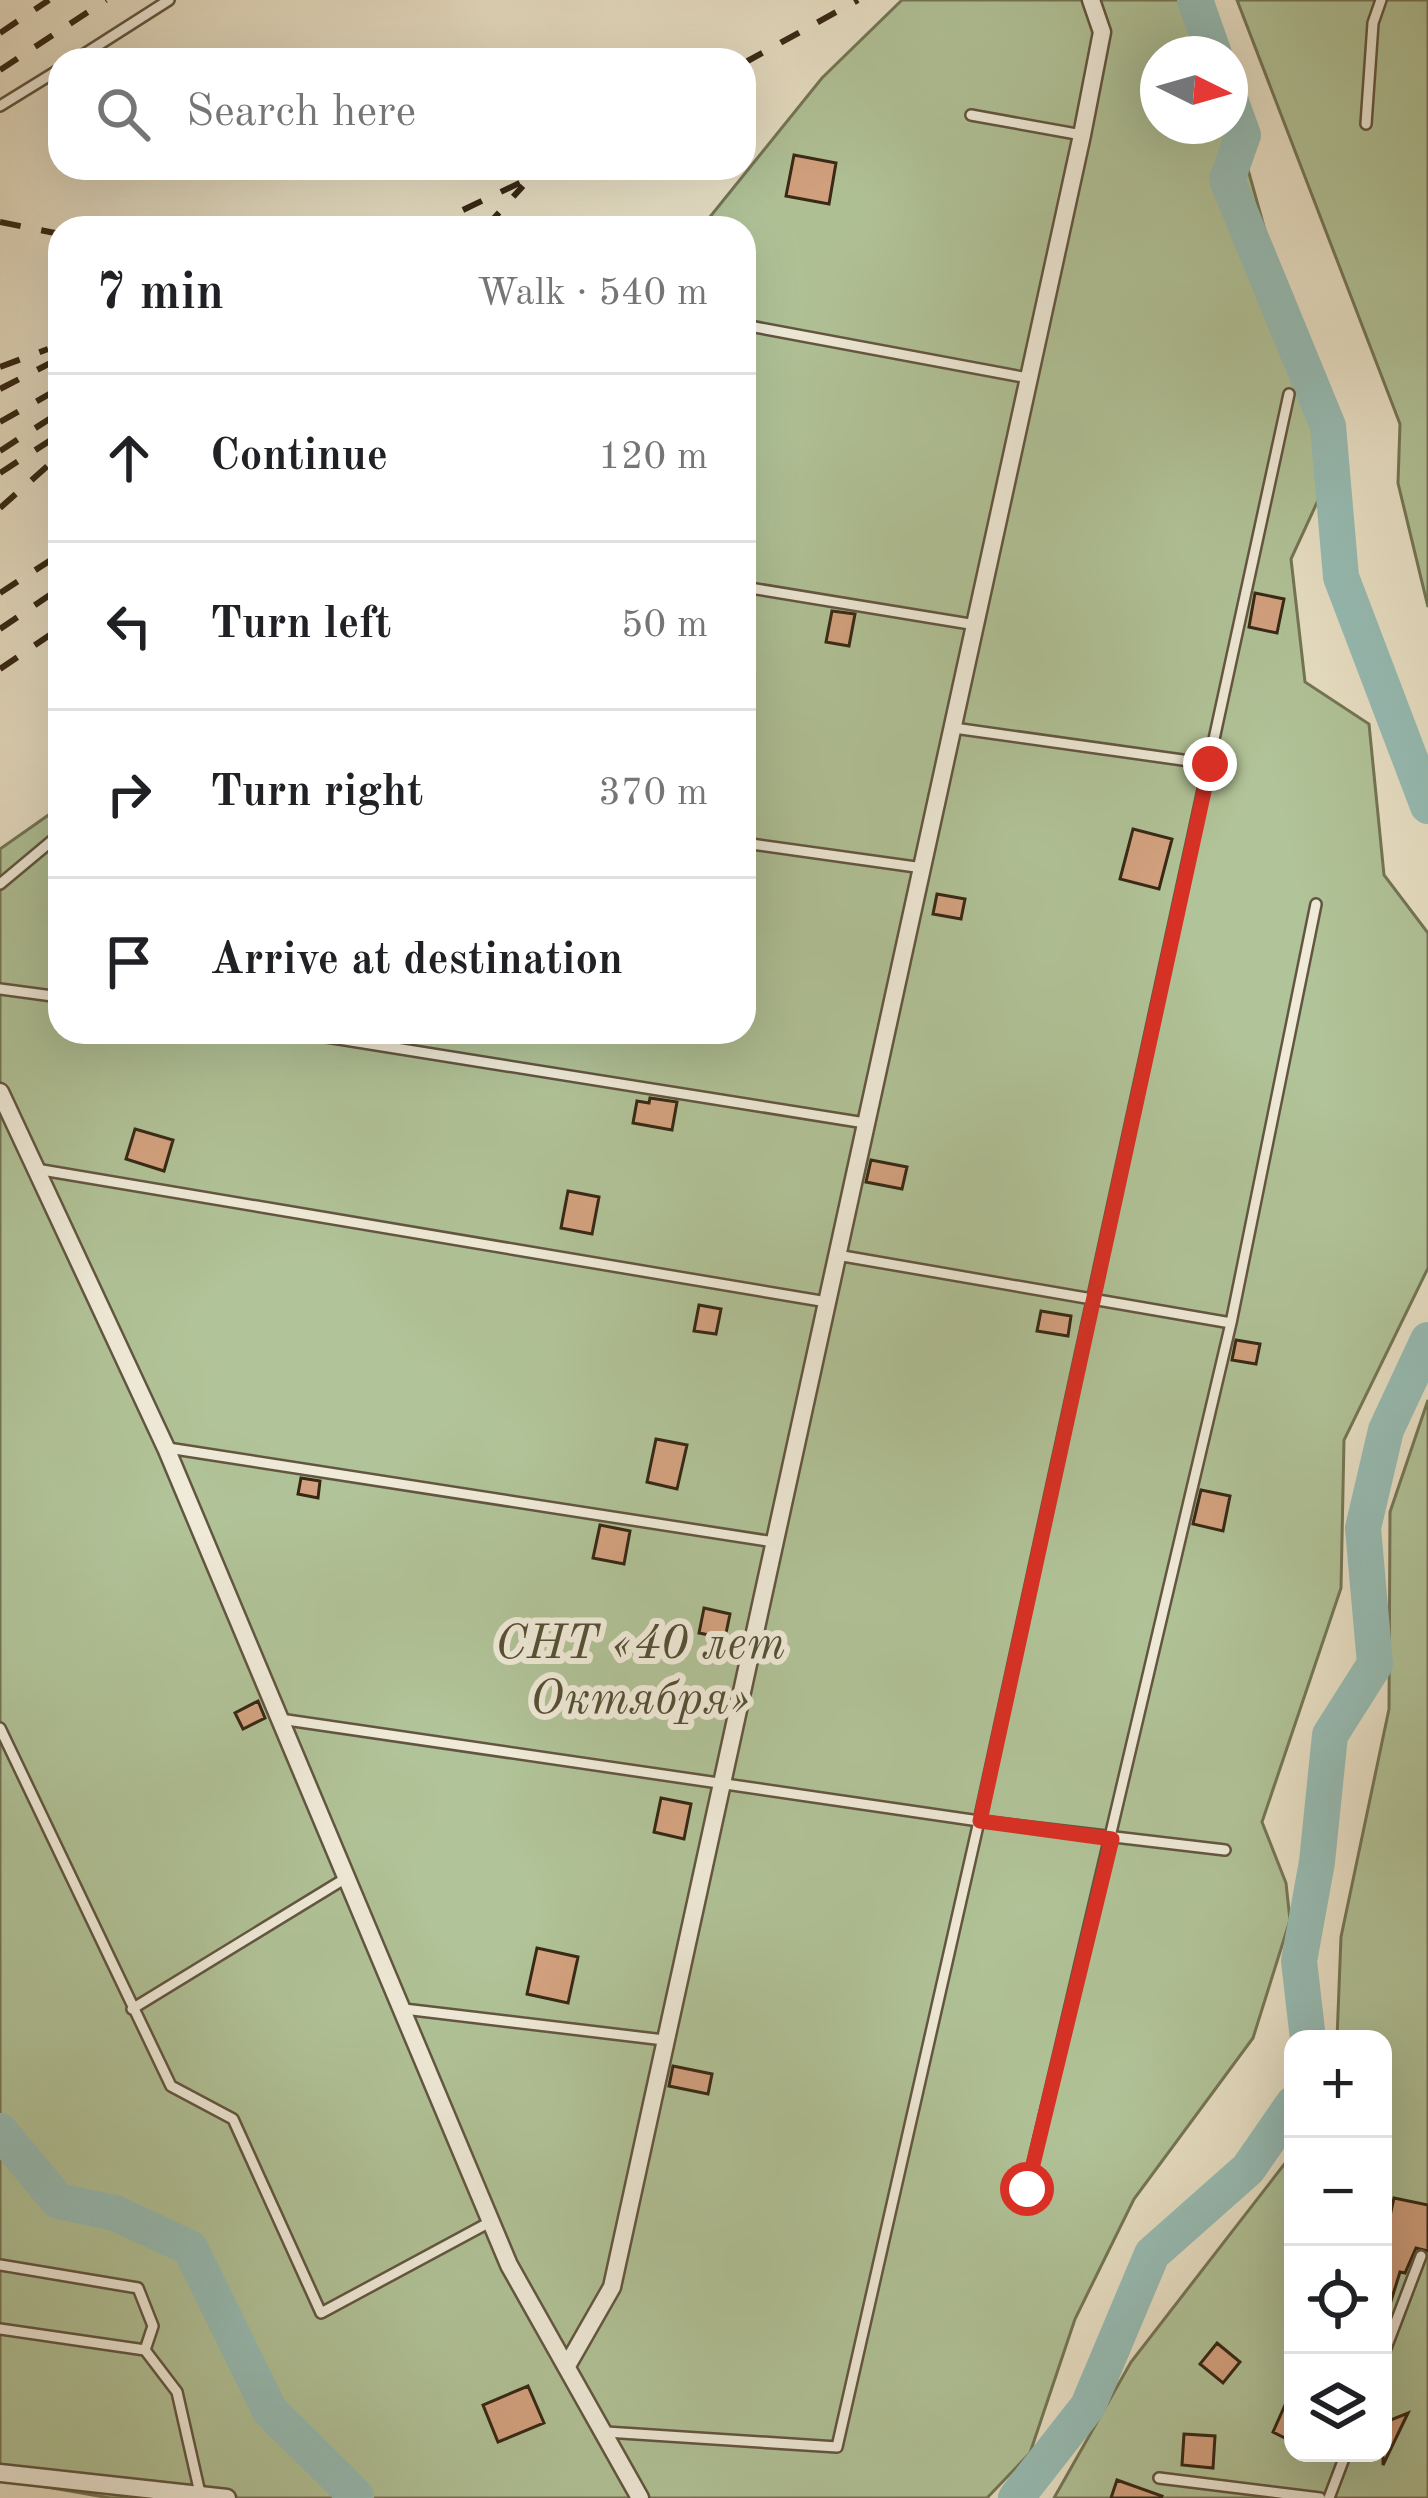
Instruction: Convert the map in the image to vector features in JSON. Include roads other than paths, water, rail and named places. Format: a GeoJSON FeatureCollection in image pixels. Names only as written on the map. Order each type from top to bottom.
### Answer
{"type":"FeatureCollection","features":[{"type":"Feature","properties":{"kind":"street"},"geometry":{"type":"LineString","coordinates":[[568,2364],[612,2287],[1082,135],[1102,32],[1091,0]]}},
{"type":"Feature","properties":{"kind":"street"},"geometry":{"type":"LineString","coordinates":[[0,1092],[166,1448],[275,1718],[404,2009],[490,2222],[640,2498]]}},
{"type":"Feature","properties":{"kind":"street"},"geometry":{"type":"LineString","coordinates":[[0,2473],[65,2484],[227,2498]]}},
{"type":"Feature","properties":{"kind":"lane"},"geometry":{"type":"LineString","coordinates":[[93,48],[169,0]]}},
{"type":"Feature","properties":{"kind":"lane"},"geometry":{"type":"LineString","coordinates":[[1366,124],[1373,23],[1381,0]]}},
{"type":"Feature","properties":{"kind":"lane"},"geometry":{"type":"LineString","coordinates":[[0,106],[48,76]]}},
{"type":"Feature","properties":{"kind":"lane"},"geometry":{"type":"LineString","coordinates":[[971,115],[1082,135]]}},
{"type":"Feature","properties":{"kind":"lane"},"geometry":{"type":"LineString","coordinates":[[756,327],[1028,378]]}},
{"type":"Feature","properties":{"kind":"lane"},"geometry":{"type":"LineString","coordinates":[[606,2432],[837,2447],[980,1821],[1289,394]]}},
{"type":"Feature","properties":{"kind":"lane"},"geometry":{"type":"LineString","coordinates":[[756,589],[976,625]]}},
{"type":"Feature","properties":{"kind":"lane"},"geometry":{"type":"LineString","coordinates":[[954,728],[1210,764]]}},
{"type":"Feature","properties":{"kind":"lane"},"geometry":{"type":"LineString","coordinates":[[0,884],[48,844]]}},
{"type":"Feature","properties":{"kind":"lane"},"geometry":{"type":"LineString","coordinates":[[756,844],[923,868]]}},
{"type":"Feature","properties":{"kind":"lane"},"geometry":{"type":"LineString","coordinates":[[1027,2189],[1231,1323],[1316,904]]}},
{"type":"Feature","properties":{"kind":"lane"},"geometry":{"type":"LineString","coordinates":[[0,989],[48,995]]}},
{"type":"Feature","properties":{"kind":"lane"},"geometry":{"type":"LineString","coordinates":[[370,1044],[867,1123]]}},
{"type":"Feature","properties":{"kind":"lane"},"geometry":{"type":"LineString","coordinates":[[36,1168],[827,1303]]}},
{"type":"Feature","properties":{"kind":"lane"},"geometry":{"type":"LineString","coordinates":[[837,1255],[1231,1323]]}},
{"type":"Feature","properties":{"kind":"lane"},"geometry":{"type":"LineString","coordinates":[[166,1448],[774,1542]]}},
{"type":"Feature","properties":{"kind":"lane"},"geometry":{"type":"LineString","coordinates":[[275,1718],[720,1785],[1225,1850]]}},
{"type":"Feature","properties":{"kind":"lane"},"geometry":{"type":"LineString","coordinates":[[0,1728],[171,2086],[233,2120],[321,2314],[490,2222]]}},
{"type":"Feature","properties":{"kind":"lane"},"geometry":{"type":"LineString","coordinates":[[132,2009],[346,1878]]}},
{"type":"Feature","properties":{"kind":"lane"},"geometry":{"type":"LineString","coordinates":[[404,2009],[664,2040]]}},
{"type":"Feature","properties":{"kind":"lane"},"geometry":{"type":"LineString","coordinates":[[1384,2354],[1421,2256]]}},
{"type":"Feature","properties":{"kind":"lane"},"geometry":{"type":"LineString","coordinates":[[0,2265],[138,2288],[153,2326],[145,2350]]}},
{"type":"Feature","properties":{"kind":"lane"},"geometry":{"type":"LineString","coordinates":[[0,2330],[145,2350],[177,2392],[200,2493]]}},
{"type":"Feature","properties":{"kind":"lane"},"geometry":{"type":"LineString","coordinates":[[1160,2478],[1324,2498],[1342,2462]]}},
{"type":"Feature","properties":{"kind":"waterway"},"geometry":{"type":"LineString","coordinates":[[1195,0],[1208,36]]}},
{"type":"Feature","properties":{"kind":"waterway"},"geometry":{"type":"LineString","coordinates":[[1240,144],[1227,180],[1328,426],[1341,577],[1428,806]]}},
{"type":"Feature","properties":{"kind":"waterway"},"geometry":{"type":"LineString","coordinates":[[1307,2030],[1299,1961],[1317,1862],[1330,1735],[1375,1664],[1363,1528],[1386,1430],[1428,1340]]}},
{"type":"Feature","properties":{"kind":"waterway"},"geometry":{"type":"LineString","coordinates":[[1016,2498],[1088,2406],[1152,2254],[1248,2169],[1284,2117]]}},
{"type":"Feature","properties":{"kind":"waterway"},"geometry":{"type":"LineString","coordinates":[[0,2131],[58,2201],[115,2213],[190,2248],[270,2411],[356,2496]]}},
{"type":"Feature","properties":{"kind":"railway"},"geometry":{"type":"LineString","coordinates":[[0,33],[49,0]]}},
{"type":"Feature","properties":{"kind":"railway"},"geometry":{"type":"LineString","coordinates":[[0,70],[106,0]]}},
{"type":"Feature","properties":{"kind":"railway"},"geometry":{"type":"LineString","coordinates":[[756,56],[858,0]]}},
{"type":"Feature","properties":{"kind":"railway"},"geometry":{"type":"LineString","coordinates":[[450,216],[526,180]]}},
{"type":"Feature","properties":{"kind":"railway"},"geometry":{"type":"LineString","coordinates":[[496,216],[523,186]]}},
{"type":"Feature","properties":{"kind":"railway"},"geometry":{"type":"LineString","coordinates":[[0,222],[48,232]]}},
{"type":"Feature","properties":{"kind":"railway"},"geometry":{"type":"LineString","coordinates":[[0,367],[48,349]]}},
{"type":"Feature","properties":{"kind":"railway"},"geometry":{"type":"LineString","coordinates":[[0,389],[48,364]]}},
{"type":"Feature","properties":{"kind":"railway"},"geometry":{"type":"LineString","coordinates":[[0,422],[48,395]]}},
{"type":"Feature","properties":{"kind":"railway"},"geometry":{"type":"LineString","coordinates":[[0,451],[48,420]]}},
{"type":"Feature","properties":{"kind":"railway"},"geometry":{"type":"LineString","coordinates":[[0,473],[48,442]]}},
{"type":"Feature","properties":{"kind":"railway"},"geometry":{"type":"LineString","coordinates":[[0,508],[48,466]]}},
{"type":"Feature","properties":{"kind":"railway"},"geometry":{"type":"LineString","coordinates":[[0,593],[48,562]]}},
{"type":"Feature","properties":{"kind":"railway"},"geometry":{"type":"LineString","coordinates":[[0,629],[48,596]]}},
{"type":"Feature","properties":{"kind":"railway"},"geometry":{"type":"LineString","coordinates":[[0,669],[48,636]]}},
{"type":"Feature","properties":{"kind":"park label","name":"СНТ «40 лет Октября»"},"geometry":{"type":"Point","coordinates":[640,1672]}}]}
